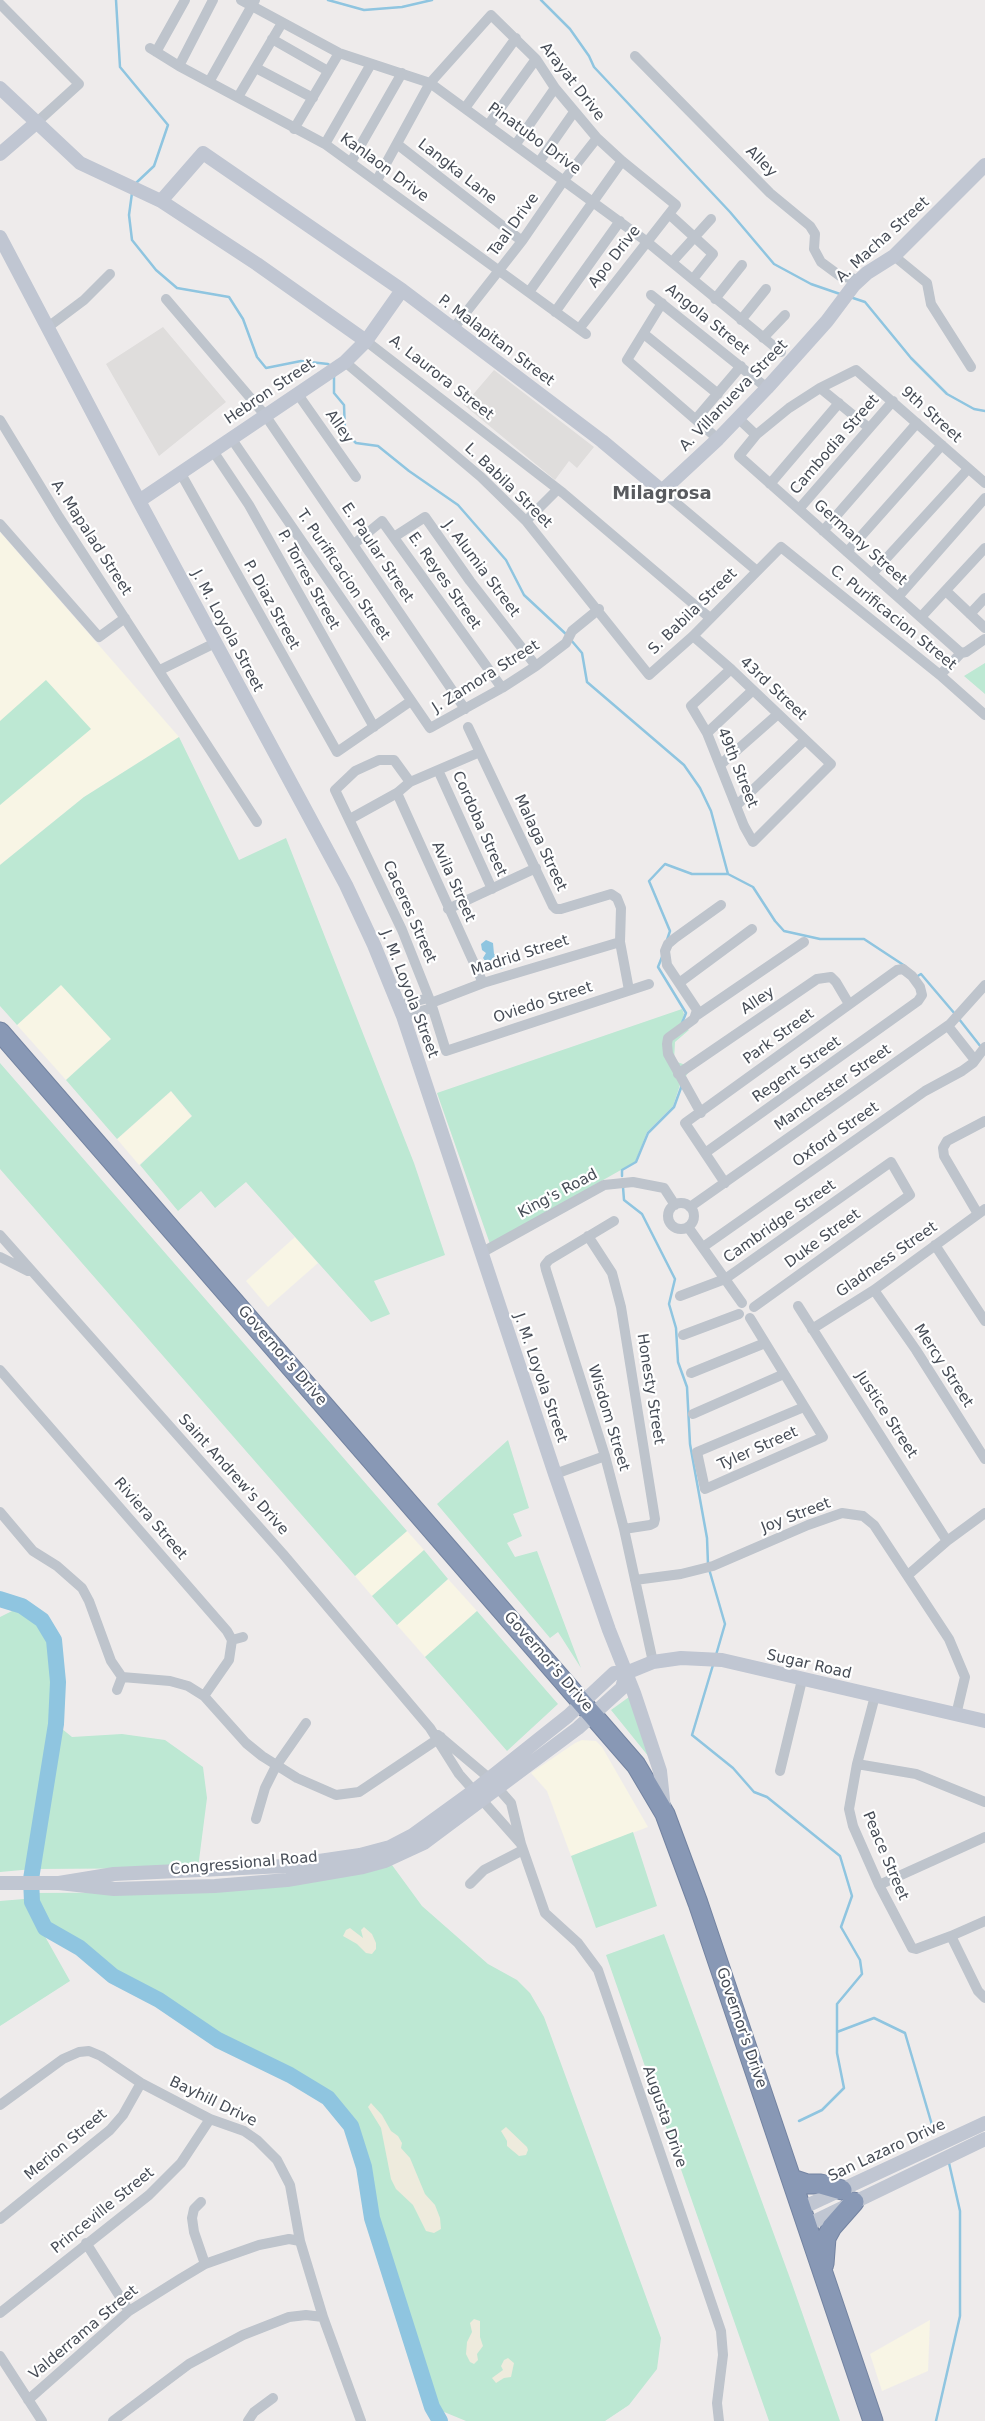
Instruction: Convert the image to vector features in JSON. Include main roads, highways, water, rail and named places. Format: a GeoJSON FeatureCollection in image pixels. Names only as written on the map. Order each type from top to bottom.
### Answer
{"type":"FeatureCollection","features":[{"type":"Feature","properties":{"kind":"highway","name":"Governor's Drive"},"geometry":{"type":"LineString","coordinates":[[0,1032],[589,1708],[636,1765],[664,1814],[710,1937],[874,2421]]}},
{"type":"Feature","properties":{"kind":"highway"},"geometry":{"type":"LineString","coordinates":[[792,2179],[807,2184],[821,2184],[853,2194],[826,2238],[823,2273]]}},
{"type":"Feature","properties":{"kind":"main road","name":"A. Laurora Street"},"geometry":{"type":"LineString","coordinates":[[0,88],[80,163],[134,187],[160,202],[257,264],[366,341]]}},
{"type":"Feature","properties":{"kind":"main road"},"geometry":{"type":"LineString","coordinates":[[0,154],[36,123]]}},
{"type":"Feature","properties":{"kind":"main road","name":"P. Malapitan Street"},"geometry":{"type":"LineString","coordinates":[[160,202],[203,153],[402,290],[602,441],[662,491]]}},
{"type":"Feature","properties":{"kind":"main road","name":"A. Macha Street"},"geometry":{"type":"LineString","coordinates":[[827,321],[857,283],[894,256],[985,165]]}},
{"type":"Feature","properties":{"kind":"main road","name":"J. M. Loyola Street"},"geometry":{"type":"LineString","coordinates":[[0,237],[139,501],[346,885],[407,1009],[481,1253],[606,1622],[660,1771],[664,1814]]}},
{"type":"Feature","properties":{"kind":"main road","name":"Hebron Street"},"geometry":{"type":"LineString","coordinates":[[139,501],[337,367],[366,341],[402,290]]}},
{"type":"Feature","properties":{"kind":"main road","name":"A. Villanueva Street"},"geometry":{"type":"LineString","coordinates":[[662,491],[718,439],[768,388],[827,321]]}},
{"type":"Feature","properties":{"kind":"main road","name":"Sugar Road"},"geometry":{"type":"LineString","coordinates":[[589,1708],[614,1673],[626,1673],[653,1662],[702,1658],[722,1660],[985,1722]]}},
{"type":"Feature","properties":{"kind":"main road","name":"Congressional Road"},"geometry":{"type":"LineString","coordinates":[[0,1883],[57,1883],[114,1889],[215,1886],[287,1880],[364,1868],[394,1858],[424,1843],[493,1783],[589,1708]]}},
{"type":"Feature","properties":{"kind":"main road","name":"San Lazaro Drive"},"geometry":{"type":"LineString","coordinates":[[853,2194],[985,2123]]}},
{"type":"Feature","properties":{"kind":"main road","name":"San Lazaro Drive"},"geometry":{"type":"LineString","coordinates":[[805,2216],[985,2139]]}},
{"type":"Feature","properties":{"kind":"water"},"geometry":{"type":"Polygon","coordinates":[[[486,940],[493,943],[494,954],[504,959],[504,967],[501,969],[491,969],[483,958],[486,953],[482,950],[481,944],[486,940]]]}},
{"type":"Feature","properties":{"kind":"waterway"},"geometry":{"type":"LineString","coordinates":[[116,0],[120,67],[168,125],[154,166],[136,183]]}},
{"type":"Feature","properties":{"kind":"waterway"},"geometry":{"type":"LineString","coordinates":[[328,0],[364,10],[402,7],[432,0]]}},
{"type":"Feature","properties":{"kind":"waterway"},"geometry":{"type":"LineString","coordinates":[[541,0],[570,29],[589,56],[594,67],[730,212],[774,264],[811,284],[840,294]]}},
{"type":"Feature","properties":{"kind":"waterway"},"geometry":{"type":"LineString","coordinates":[[132,193],[129,215],[132,240],[156,270],[177,288],[229,297],[243,319],[257,357],[266,368],[301,361],[331,366]]}},
{"type":"Feature","properties":{"kind":"waterway"},"geometry":{"type":"LineString","coordinates":[[850,297],[865,302],[911,358],[947,394],[974,409],[985,411]]}},
{"type":"Feature","properties":{"kind":"waterway"},"geometry":{"type":"LineString","coordinates":[[334,375],[334,393],[344,405],[345,432],[356,443],[378,446],[409,471],[458,505],[506,560],[524,595],[567,635]]}},
{"type":"Feature","properties":{"kind":"waterway"},"geometry":{"type":"LineString","coordinates":[[571,640],[582,653],[587,682],[684,765],[700,788],[711,811],[728,874]]}},
{"type":"Feature","properties":{"kind":"waterway"},"geometry":{"type":"LineString","coordinates":[[667,940],[670,931],[649,881],[665,864],[692,874],[728,874],[753,887],[775,921],[784,931],[820,939],[864,939],[905,966]]}},
{"type":"Feature","properties":{"kind":"waterway"},"geometry":{"type":"LineString","coordinates":[[662,957],[658,967],[686,1013],[682,1023]]}},
{"type":"Feature","properties":{"kind":"waterway"},"geometry":{"type":"LineString","coordinates":[[916,977],[921,974],[955,1014]]}},
{"type":"Feature","properties":{"kind":"waterway"},"geometry":{"type":"LineString","coordinates":[[959,1019],[981,1047]]}},
{"type":"Feature","properties":{"kind":"waterway"},"geometry":{"type":"LineString","coordinates":[[622,1176],[622,1170],[636,1162],[648,1133],[674,1107],[682,1085]]}},
{"type":"Feature","properties":{"kind":"waterway"},"geometry":{"type":"LineString","coordinates":[[623,1187],[624,1200],[642,1214],[675,1279],[669,1304],[676,1328],[678,1362],[687,1387],[690,1444],[707,1538],[708,1564]]}},
{"type":"Feature","properties":{"kind":"waterway"},"geometry":{"type":"LineString","coordinates":[[709,1569],[725,1624],[716,1655]]}},
{"type":"Feature","properties":{"kind":"waterway"},"geometry":{"type":"LineString","coordinates":[[0,1599],[22,1606],[42,1620],[54,1640],[58,1682],[56,1724],[31,1879],[32,1902],[45,1928],[80,1948],[113,1976],[159,2000],[218,2040],[290,2075],[328,2098],[351,2126],[364,2167],[372,2218],[432,2407],[440,2421]]}},
{"type":"Feature","properties":{"kind":"waterway"},"geometry":{"type":"LineString","coordinates":[[713,1665],[692,1735],[733,1768],[754,1792],[767,1797],[840,1856],[852,1896],[841,1927],[860,1960],[862,1974],[837,2004],[837,2053],[844,2088],[822,2110],[799,2121]]}},
{"type":"Feature","properties":{"kind":"waterway"},"geometry":{"type":"LineString","coordinates":[[837,2032],[874,2018],[905,2033],[932,2125]]}},
{"type":"Feature","properties":{"kind":"waterway"},"geometry":{"type":"LineString","coordinates":[[936,2421],[960,2316],[960,2211],[949,2163]]}},
{"type":"Feature","properties":{"kind":"district","name":"Milagrosa"},"geometry":{"type":"Point","coordinates":[662,494]}}]}
